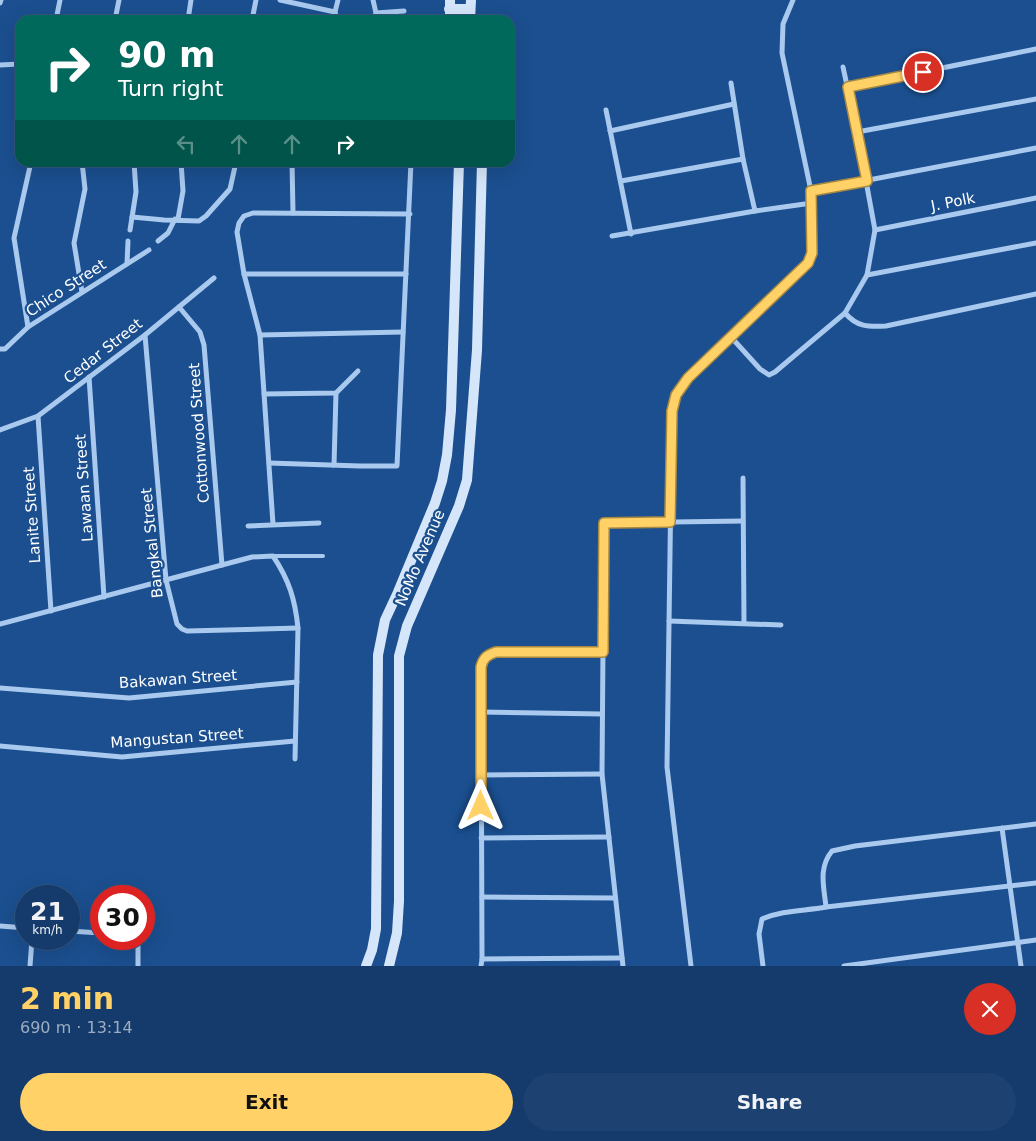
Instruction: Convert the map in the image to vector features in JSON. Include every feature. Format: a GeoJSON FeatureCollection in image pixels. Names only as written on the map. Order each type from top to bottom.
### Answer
{"type":"FeatureCollection","features":[{"type":"Feature","properties":{"kind":"main road"},"geometry":{"type":"LineString","coordinates":[[450,4],[470,10]]}},
{"type":"Feature","properties":{"kind":"main road","name":"NoMo Avenue"},"geometry":{"type":"LineString","coordinates":[[366,966],[372,950],[376,929],[378,655],[385,620],[435,503],[447,455],[451,410],[459,167]]}},
{"type":"Feature","properties":{"kind":"main road","name":"NoMo Avenue"},"geometry":{"type":"LineString","coordinates":[[389,966],[397,932],[399,656],[407,626],[459,506],[467,480],[477,350],[482,167]]}},
{"type":"Feature","properties":{"kind":"street"},"geometry":{"type":"LineString","coordinates":[[57,15],[60,0]]}},
{"type":"Feature","properties":{"kind":"street"},"geometry":{"type":"LineString","coordinates":[[116,15],[119,0]]}},
{"type":"Feature","properties":{"kind":"street"},"geometry":{"type":"LineString","coordinates":[[189,15],[191,0]]}},
{"type":"Feature","properties":{"kind":"street"},"geometry":{"type":"LineString","coordinates":[[253,15],[256,0]]}},
{"type":"Feature","properties":{"kind":"street"},"geometry":{"type":"LineString","coordinates":[[280,0],[335,12]]}},
{"type":"Feature","properties":{"kind":"street"},"geometry":{"type":"LineString","coordinates":[[336,15],[338,0]]}},
{"type":"Feature","properties":{"kind":"street"},"geometry":{"type":"LineString","coordinates":[[373,0],[376,13],[404,11]]}},
{"type":"Feature","properties":{"kind":"street"},"geometry":{"type":"LineString","coordinates":[[692,966],[667,767],[672,411],[676,395],[688,378],[808,263],[812,253],[811,191],[782,54],[783,24],[793,0]]}},
{"type":"Feature","properties":{"kind":"street"},"geometry":{"type":"LineString","coordinates":[[848,87],[1036,49]]}},
{"type":"Feature","properties":{"kind":"street"},"geometry":{"type":"LineString","coordinates":[[0,65],[15,64]]}},
{"type":"Feature","properties":{"kind":"street"},"geometry":{"type":"LineString","coordinates":[[732,337],[760,369],[769,375],[776,372],[845,313],[866,275],[875,230],[867,181],[843,67]]}},
{"type":"Feature","properties":{"kind":"street"},"geometry":{"type":"LineString","coordinates":[[731,84],[743,159],[755,211]]}},
{"type":"Feature","properties":{"kind":"street"},"geometry":{"type":"LineString","coordinates":[[857,132],[1036,99]]}},
{"type":"Feature","properties":{"kind":"street"},"geometry":{"type":"LineString","coordinates":[[610,131],[734,104]]}},
{"type":"Feature","properties":{"kind":"street"},"geometry":{"type":"LineString","coordinates":[[606,110],[631,234]]}},
{"type":"Feature","properties":{"kind":"street"},"geometry":{"type":"LineString","coordinates":[[811,191],[1036,148]]}},
{"type":"Feature","properties":{"kind":"street"},"geometry":{"type":"LineString","coordinates":[[621,182],[743,159]]}},
{"type":"Feature","properties":{"kind":"street"},"geometry":{"type":"LineString","coordinates":[[28,327],[14,238],[30,167]]}},
{"type":"Feature","properties":{"kind":"street"},"geometry":{"type":"LineString","coordinates":[[82,167],[84,188],[74,243],[82,292]]}},
{"type":"Feature","properties":{"kind":"street"},"geometry":{"type":"LineString","coordinates":[[130,230],[136,192],[134,167]]}},
{"type":"Feature","properties":{"kind":"street"},"geometry":{"type":"LineString","coordinates":[[158,240],[168,233],[177,219],[183,191],[181,167]]}},
{"type":"Feature","properties":{"kind":"street"},"geometry":{"type":"LineString","coordinates":[[132,217],[199,221],[206,216],[230,189],[235,167]]}},
{"type":"Feature","properties":{"kind":"street"},"geometry":{"type":"LineString","coordinates":[[292,167],[293,213]]}},
{"type":"Feature","properties":{"kind":"street"},"geometry":{"type":"LineString","coordinates":[[269,463],[398,466],[411,167]]}},
{"type":"Feature","properties":{"kind":"street","name":"J. Polk"},"geometry":{"type":"LineString","coordinates":[[875,230],[1036,198]]}},
{"type":"Feature","properties":{"kind":"street"},"geometry":{"type":"LineString","coordinates":[[612,236],[812,203]]}},
{"type":"Feature","properties":{"kind":"street"},"geometry":{"type":"LineString","coordinates":[[273,524],[260,335],[244,274],[237,232],[239,223],[244,216],[253,213],[410,214]]}},
{"type":"Feature","properties":{"kind":"street"},"geometry":{"type":"LineString","coordinates":[[127,264],[128,240]]}},
{"type":"Feature","properties":{"kind":"street"},"geometry":{"type":"LineString","coordinates":[[866,275],[1036,243]]}},
{"type":"Feature","properties":{"kind":"street","name":"Chico Street"},"geometry":{"type":"LineString","coordinates":[[0,350],[6,349],[28,327],[149,250]]}},
{"type":"Feature","properties":{"kind":"street"},"geometry":{"type":"LineString","coordinates":[[244,274],[406,274]]}},
{"type":"Feature","properties":{"kind":"street","name":"Cedar Street"},"geometry":{"type":"LineString","coordinates":[[0,430],[38,416],[89,378],[214,278]]}},
{"type":"Feature","properties":{"kind":"street"},"geometry":{"type":"LineString","coordinates":[[845,313],[851,321],[863,327],[886,326],[1036,294]]}},
{"type":"Feature","properties":{"kind":"street","name":"Cottonwood Street"},"geometry":{"type":"LineString","coordinates":[[179,307],[200,332],[204,345],[222,565]]}},
{"type":"Feature","properties":{"kind":"street"},"geometry":{"type":"LineString","coordinates":[[260,335],[403,332]]}},
{"type":"Feature","properties":{"kind":"street","name":"Bangkal Street"},"geometry":{"type":"LineString","coordinates":[[145,334],[166,580],[175,618],[182,629],[187,632],[298,628]]}},
{"type":"Feature","properties":{"kind":"street"},"geometry":{"type":"LineString","coordinates":[[334,465],[336,393],[358,371]]}},
{"type":"Feature","properties":{"kind":"street","name":"Lawaan Street"},"geometry":{"type":"LineString","coordinates":[[89,378],[104,597]]}},
{"type":"Feature","properties":{"kind":"street"},"geometry":{"type":"LineString","coordinates":[[264,394],[336,393]]}},
{"type":"Feature","properties":{"kind":"street","name":"Lanite Street"},"geometry":{"type":"LineString","coordinates":[[38,416],[51,611]]}},
{"type":"Feature","properties":{"kind":"street"},"geometry":{"type":"LineString","coordinates":[[743,478],[744,623]]}},
{"type":"Feature","properties":{"kind":"street"},"geometry":{"type":"LineString","coordinates":[[624,966],[602,774],[604,523],[743,521]]}},
{"type":"Feature","properties":{"kind":"street"},"geometry":{"type":"LineString","coordinates":[[248,526],[319,523]]}},
{"type":"Feature","properties":{"kind":"street"},"geometry":{"type":"LineString","coordinates":[[0,624],[252,557],[273,556],[285,573],[296,607],[298,628],[295,758]]}},
{"type":"Feature","properties":{"kind":"street"},"geometry":{"type":"LineString","coordinates":[[669,621],[781,624]]}},
{"type":"Feature","properties":{"kind":"street"},"geometry":{"type":"LineString","coordinates":[[481,966],[481,667],[485,657],[496,652],[603,652]]}},
{"type":"Feature","properties":{"kind":"street","name":"Bakawan Street"},"geometry":{"type":"LineString","coordinates":[[0,688],[128,698],[297,682]]}},
{"type":"Feature","properties":{"kind":"street"},"geometry":{"type":"LineString","coordinates":[[481,712],[602,714]]}},
{"type":"Feature","properties":{"kind":"street","name":"Mangustan Street"},"geometry":{"type":"LineString","coordinates":[[0,746],[122,757],[295,741]]}},
{"type":"Feature","properties":{"kind":"street"},"geometry":{"type":"LineString","coordinates":[[481,775],[602,774]]}},
{"type":"Feature","properties":{"kind":"street"},"geometry":{"type":"LineString","coordinates":[[826,907],[823,868],[824,861],[832,851],[855,846],[1036,824]]}},
{"type":"Feature","properties":{"kind":"street"},"geometry":{"type":"LineString","coordinates":[[1002,828],[1020,966]]}},
{"type":"Feature","properties":{"kind":"street"},"geometry":{"type":"LineString","coordinates":[[482,838],[609,837]]}},
{"type":"Feature","properties":{"kind":"street"},"geometry":{"type":"LineString","coordinates":[[763,966],[759,934],[762,919],[772,915],[1036,883]]}},
{"type":"Feature","properties":{"kind":"street"},"geometry":{"type":"LineString","coordinates":[[482,897],[615,898]]}},
{"type":"Feature","properties":{"kind":"street"},"geometry":{"type":"LineString","coordinates":[[0,926],[15,927]]}},
{"type":"Feature","properties":{"kind":"street"},"geometry":{"type":"LineString","coordinates":[[844,966],[1036,940]]}},
{"type":"Feature","properties":{"kind":"street"},"geometry":{"type":"LineString","coordinates":[[30,966],[31,950]]}},
{"type":"Feature","properties":{"kind":"street"},"geometry":{"type":"LineString","coordinates":[[138,950],[138,966]]}},
{"type":"Feature","properties":{"kind":"street"},"geometry":{"type":"LineString","coordinates":[[482,959],[622,958]]}},
{"type":"Feature","properties":{"kind":"lane"},"geometry":{"type":"LineString","coordinates":[[273,556],[323,556]]}},
{"type":"Feature","properties":{"kind":"route"},"geometry":{"type":"LineString","coordinates":[[481,806],[481,667],[485,657],[496,652],[603,652],[604,523],[670,522],[672,411],[676,395],[688,378],[808,263],[812,253],[811,191],[867,181],[848,87],[923,72]]}}]}
